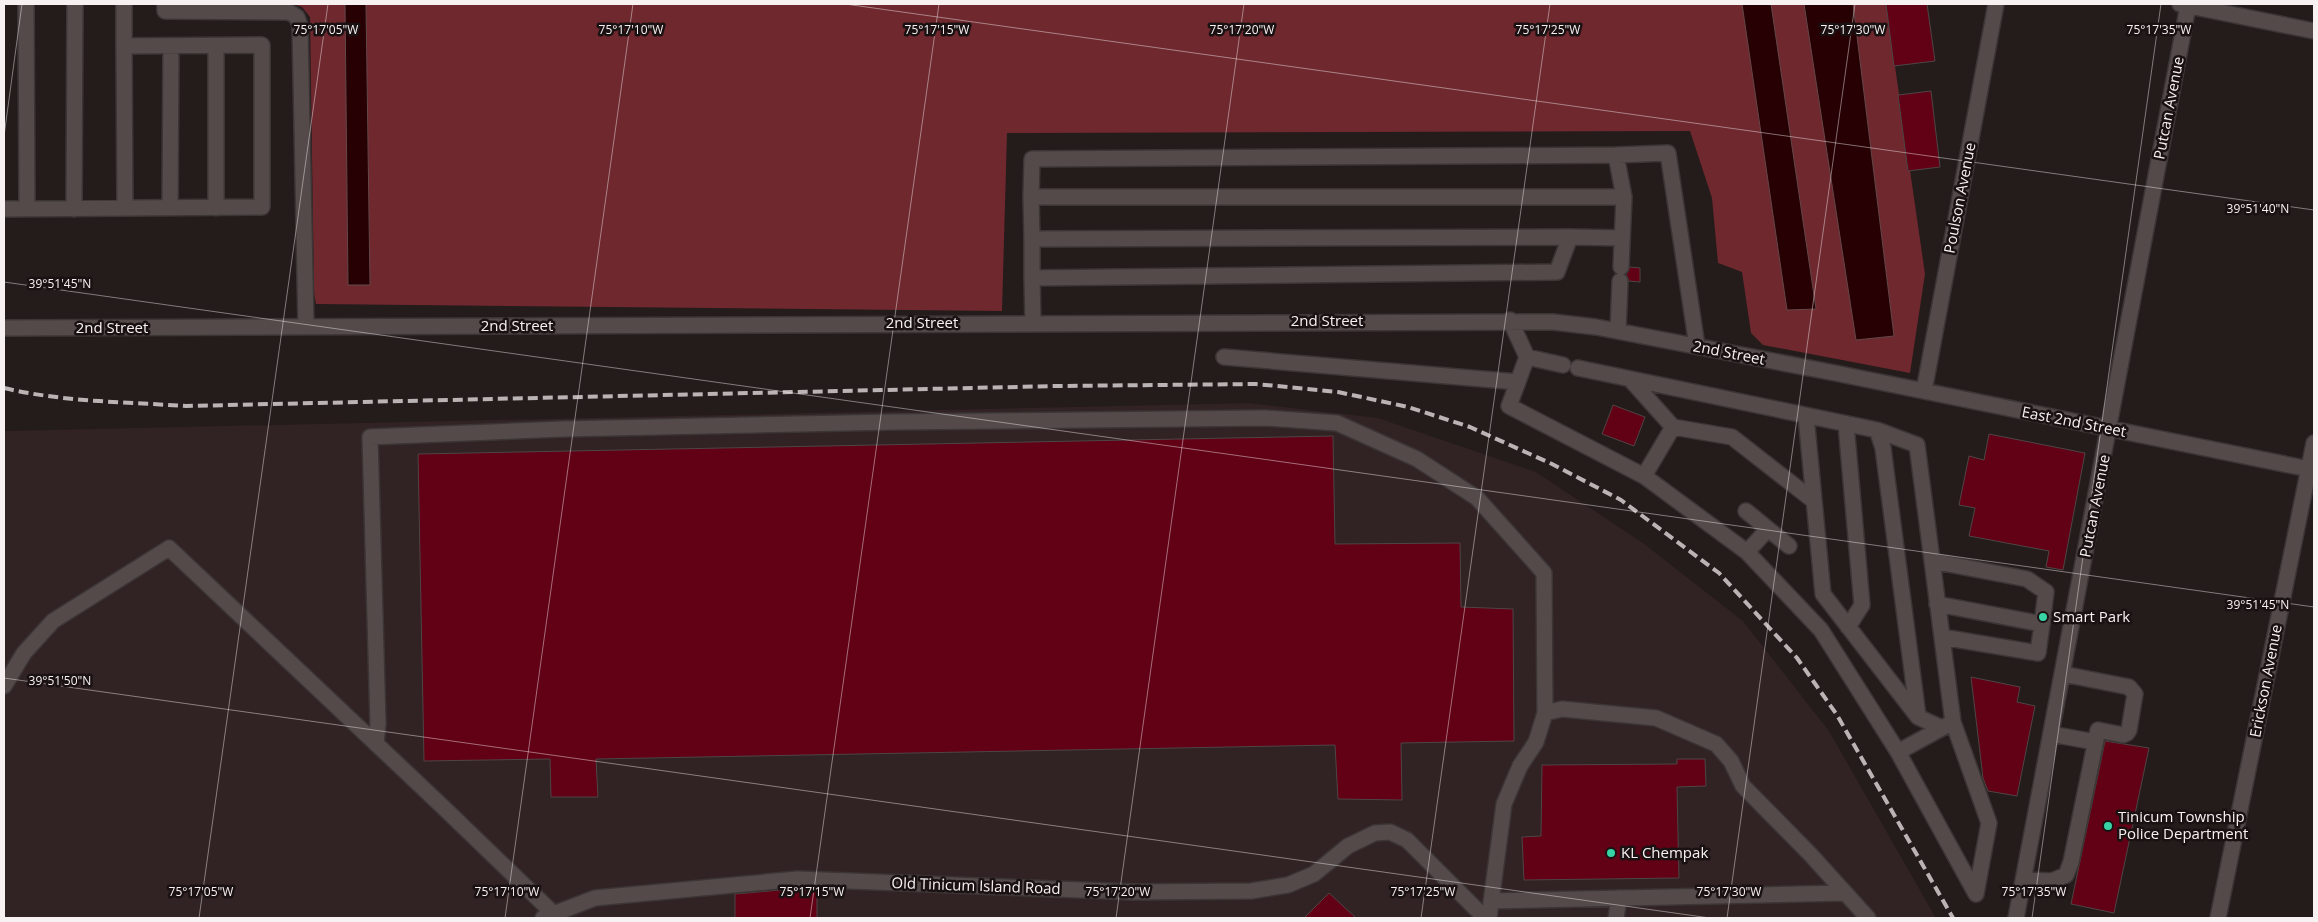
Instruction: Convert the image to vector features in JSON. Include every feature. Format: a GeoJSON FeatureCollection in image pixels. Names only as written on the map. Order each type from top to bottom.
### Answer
{"type":"FeatureCollection","features":[{"type":"Feature","properties":{"kind":"street"},"geometry":{"type":"LineString","coordinates":[[26,4],[27,209]]}},
{"type":"Feature","properties":{"kind":"street"},"geometry":{"type":"LineString","coordinates":[[74,209],[75,4]]}},
{"type":"Feature","properties":{"kind":"street"},"geometry":{"type":"LineString","coordinates":[[124,4],[125,208]]}},
{"type":"Feature","properties":{"kind":"street"},"geometry":{"type":"LineString","coordinates":[[165,4],[165,11],[215,8],[269,8],[289,12],[297,17],[300,26],[306,327]]}},
{"type":"Feature","properties":{"kind":"street","name":"Poulson Avenue"},"geometry":{"type":"LineString","coordinates":[[1924,392],[1996,4]]}},
{"type":"Feature","properties":{"kind":"street"},"geometry":{"type":"LineString","coordinates":[[2184,5],[2314,31]]}},
{"type":"Feature","properties":{"kind":"street","name":"Putcan Avenue"},"geometry":{"type":"LineString","coordinates":[[2016,918],[2110,429],[2184,5]]}},
{"type":"Feature","properties":{"kind":"street"},"geometry":{"type":"LineString","coordinates":[[4,210],[262,207],[262,45],[124,46]]}},
{"type":"Feature","properties":{"kind":"street"},"geometry":{"type":"LineString","coordinates":[[170,46],[170,208]]}},
{"type":"Feature","properties":{"kind":"street"},"geometry":{"type":"LineString","coordinates":[[216,46],[216,208]]}},
{"type":"Feature","properties":{"kind":"street"},"geometry":{"type":"LineString","coordinates":[[1033,323],[1032,159],[1668,154],[1697,346]]}},
{"type":"Feature","properties":{"kind":"street"},"geometry":{"type":"LineString","coordinates":[[1616,155],[1624,197],[1618,331]]}},
{"type":"Feature","properties":{"kind":"street"},"geometry":{"type":"LineString","coordinates":[[1031,197],[1624,197]]}},
{"type":"Feature","properties":{"kind":"street"},"geometry":{"type":"LineString","coordinates":[[1032,278],[1557,272],[1570,237]]}},
{"type":"Feature","properties":{"kind":"street"},"geometry":{"type":"LineString","coordinates":[[1032,239],[1622,238]]}},
{"type":"Feature","properties":{"kind":"street"},"geometry":{"type":"LineString","coordinates":[[1510,320],[1527,357],[1509,406],[1644,476],[1747,552],[1821,630],[1898,752],[1976,894],[1988,823],[1948,725],[1942,637],[1917,445],[1877,430],[1527,357]]}},
{"type":"Feature","properties":{"kind":"street","name":"2nd Street"},"geometry":{"type":"LineString","coordinates":[[4,328],[1510,320],[1553,322],[1618,331],[1835,373]]}},
{"type":"Feature","properties":{"kind":"street"},"geometry":{"type":"LineString","coordinates":[[1224,357],[1518,382]]}},
{"type":"Feature","properties":{"kind":"street","name":"East 2nd Street"},"geometry":{"type":"LineString","coordinates":[[1835,373],[2312,470]]}},
{"type":"Feature","properties":{"kind":"street"},"geometry":{"type":"LineString","coordinates":[[1630,379],[1673,427],[1732,437],[1814,501]]}},
{"type":"Feature","properties":{"kind":"street"},"geometry":{"type":"LineString","coordinates":[[1806,416],[1823,594],[1918,716],[1948,725]]}},
{"type":"Feature","properties":{"kind":"street"},"geometry":{"type":"LineString","coordinates":[[376,744],[378,724],[370,437],[563,429],[893,422],[1265,418],[1337,423],[1417,459],[1477,498],[1544,573],[1545,713],[1536,742],[1520,766],[1504,804],[1487,918]]}},
{"type":"Feature","properties":{"kind":"street"},"geometry":{"type":"LineString","coordinates":[[1846,424],[1862,605],[1848,627]]}},
{"type":"Feature","properties":{"kind":"street"},"geometry":{"type":"LineString","coordinates":[[1644,476],[1673,427]]}},
{"type":"Feature","properties":{"kind":"street"},"geometry":{"type":"LineString","coordinates":[[1877,430],[1883,448],[1918,716]]}},
{"type":"Feature","properties":{"kind":"street","name":"Erickson Avenue"},"geometry":{"type":"LineString","coordinates":[[2218,918],[2312,470],[2314,443]]}},
{"type":"Feature","properties":{"kind":"street"},"geometry":{"type":"LineString","coordinates":[[1746,511],[1789,546]]}},
{"type":"Feature","properties":{"kind":"street"},"geometry":{"type":"LineString","coordinates":[[1747,552],[1768,529]]}},
{"type":"Feature","properties":{"kind":"street"},"geometry":{"type":"LineString","coordinates":[[4,686],[24,653],[53,621],[169,548],[376,744],[551,917]]}},
{"type":"Feature","properties":{"kind":"street"},"geometry":{"type":"LineString","coordinates":[[1932,561],[2027,579],[2046,592],[2038,653],[1942,637]]}},
{"type":"Feature","properties":{"kind":"street"},"geometry":{"type":"LineString","coordinates":[[1938,604],[2042,624]]}},
{"type":"Feature","properties":{"kind":"street"},"geometry":{"type":"LineString","coordinates":[[2023,880],[2052,881],[2066,876],[2072,862],[2098,730],[2127,733],[2135,694],[2134,690],[2129,687],[2063,674]]}},
{"type":"Feature","properties":{"kind":"street"},"geometry":{"type":"LineString","coordinates":[[1545,713],[1562,709],[1656,718],[1716,744],[1731,761],[1743,786],[1868,918]]}},
{"type":"Feature","properties":{"kind":"street"},"geometry":{"type":"LineString","coordinates":[[1898,752],[1948,725]]}},
{"type":"Feature","properties":{"kind":"street"},"geometry":{"type":"LineString","coordinates":[[2051,734],[2095,742]]}},
{"type":"Feature","properties":{"kind":"street","name":"Old Tinicum Island Road"},"geometry":{"type":"LineString","coordinates":[[551,917],[595,898],[798,879],[1134,892],[1251,891],[1288,885],[1314,874],[1348,846],[1375,833],[1390,832],[1407,840],[1487,918]]}},
{"type":"Feature","properties":{"kind":"street"},"geometry":{"type":"LineString","coordinates":[[1491,901],[1845,893]]}},
{"type":"Feature","properties":{"kind":"street"},"geometry":{"type":"LineString","coordinates":[[1616,918],[1619,898]]}},
{"type":"Feature","properties":{"kind":"shaded area"},"geometry":{"type":"Polygon","coordinates":[[[293,4],[345,4],[348,285],[370,285],[366,4],[1742,4],[1787,310],[1816,309],[1771,4],[1804,4],[1856,340],[1894,336],[1853,4],[1886,4],[1925,274],[1910,373],[1763,345],[1751,333],[1742,272],[1718,263],[1712,198],[1690,131],[1007,133],[1002,311],[316,304],[314,293],[310,17],[302,7],[293,4]]]}},
{"type":"Feature","properties":{"kind":"shaded area"},"geometry":{"type":"Polygon","coordinates":[[[345,4],[366,4],[370,285],[348,285],[345,4]]]}},
{"type":"Feature","properties":{"kind":"shaded area"},"geometry":{"type":"Polygon","coordinates":[[[1742,4],[1771,4],[1816,309],[1787,310],[1742,4]]]}},
{"type":"Feature","properties":{"kind":"shaded area"},"geometry":{"type":"Polygon","coordinates":[[[1804,4],[1853,4],[1894,336],[1856,340],[1804,4]]]}},
{"type":"Feature","properties":{"kind":"shaded area"},"geometry":{"type":"Polygon","coordinates":[[[1249,403],[1378,418],[1536,472],[1643,543],[1743,621],[1829,731],[1936,918],[4,918],[4,431],[1249,403]]]}},
{"type":"Feature","properties":{"kind":"building"},"geometry":{"type":"Polygon","coordinates":[[[1886,4],[1927,4],[1935,61],[1894,66],[1886,4]]]}},
{"type":"Feature","properties":{"kind":"building"},"geometry":{"type":"Polygon","coordinates":[[[1931,91],[1940,167],[1908,171],[1898,95],[1931,91]]]}},
{"type":"Feature","properties":{"kind":"building"},"geometry":{"type":"Polygon","coordinates":[[[1630,267],[1640,268],[1640,282],[1629,281],[1626,274],[1630,267]]]}},
{"type":"Feature","properties":{"kind":"building"},"geometry":{"type":"Polygon","coordinates":[[[1613,405],[1645,417],[1634,446],[1602,434],[1613,405]]]}},
{"type":"Feature","properties":{"kind":"building"},"geometry":{"type":"Polygon","coordinates":[[[1989,434],[2085,453],[2063,570],[2046,567],[2049,551],[1969,536],[1975,508],[1959,505],[1969,456],[1984,460],[1989,434]]]}},
{"type":"Feature","properties":{"kind":"building"},"geometry":{"type":"Polygon","coordinates":[[[1333,436],[1335,544],[1460,543],[1461,607],[1513,609],[1514,741],[1401,743],[1402,800],[1338,799],[1335,745],[596,759],[598,797],[551,797],[550,759],[424,761],[418,454],[1333,436]]]}},
{"type":"Feature","properties":{"kind":"building"},"geometry":{"type":"Polygon","coordinates":[[[1971,677],[2020,687],[2017,702],[2035,706],[2017,796],[1988,791],[1983,778],[1971,677]]]}},
{"type":"Feature","properties":{"kind":"building","name":"Tinicum Township Police Department"},"geometry":{"type":"Polygon","coordinates":[[[2105,741],[2149,748],[2114,913],[2071,904],[2105,741]]]}},
{"type":"Feature","properties":{"kind":"building"},"geometry":{"type":"Polygon","coordinates":[[[1677,759],[1705,759],[1706,786],[1677,787],[1679,878],[1524,880],[1522,837],[1541,836],[1542,765],[1677,764],[1677,759]]]}},
{"type":"Feature","properties":{"kind":"building"},"geometry":{"type":"Polygon","coordinates":[[[780,890],[817,890],[817,918],[735,918],[735,894],[780,890]]]}},
{"type":"Feature","properties":{"kind":"building"},"geometry":{"type":"Polygon","coordinates":[[[1329,893],[1356,918],[1304,918],[1329,893]]]}},
{"type":"Feature","properties":{"kind":"railway"},"geometry":{"type":"LineString","coordinates":[[4,388],[72,399],[186,406],[1058,386],[1256,384],[1338,392],[1408,407],[1470,427],[1552,464],[1621,500],[1719,573],[1797,658],[1837,715],[1953,918]]}},
{"type":"Feature","properties":{"kind":"place","name":"Smart Park"},"geometry":{"type":"Point","coordinates":[2043,617]}},
{"type":"Feature","properties":{"kind":"place","name":"Tinicum Township Police Department"},"geometry":{"type":"Point","coordinates":[2108,826]}},
{"type":"Feature","properties":{"kind":"place","name":"KL Chempak"},"geometry":{"type":"Point","coordinates":[1611,853]}}]}
